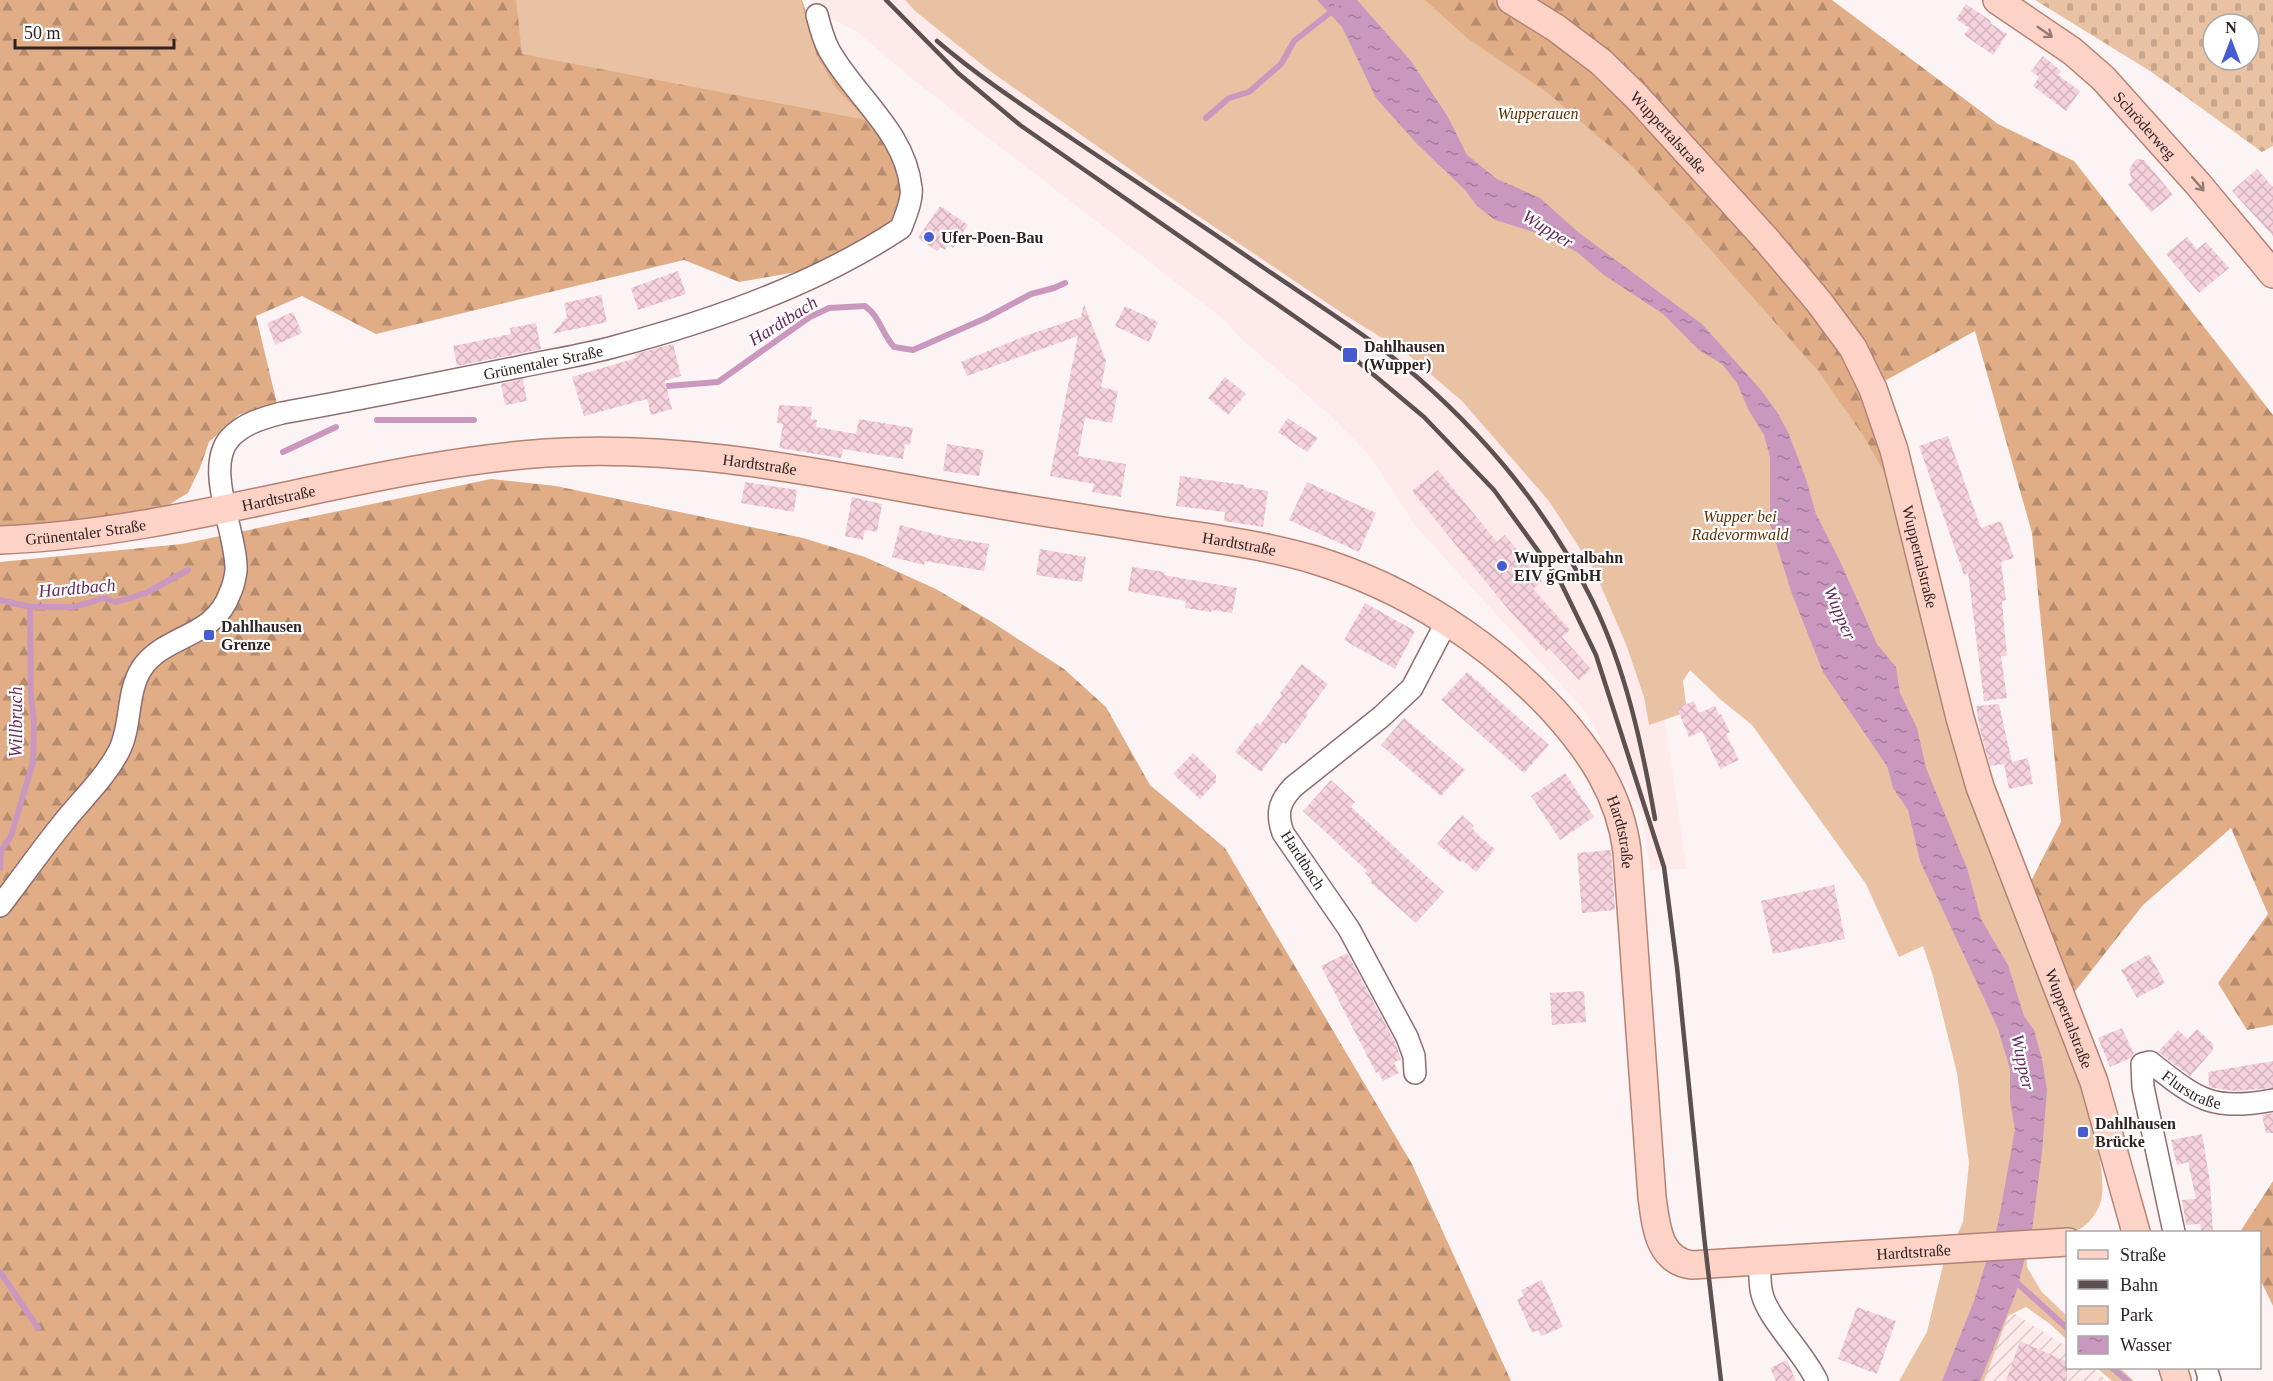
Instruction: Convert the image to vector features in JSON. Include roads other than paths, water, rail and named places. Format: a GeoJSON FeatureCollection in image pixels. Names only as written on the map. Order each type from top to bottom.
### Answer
{"type":"FeatureCollection","features":[{"type":"Feature","properties":{"kind":"main road","name":"Wuppertalstraße"},"geometry":{"type":"LineString","coordinates":[[1511,0],[1556,28],[1601,62],[1637,97],[1820,302],[1853,348],[1873,389],[1894,450],[1960,718],[1980,787],[2094,1082],[2135,1231]]}},
{"type":"Feature","properties":{"kind":"main road","name":"Schröderweg"},"geometry":{"type":"LineString","coordinates":[[1997,0],[2072,51],[2103,78],[2198,184],[2273,274]]}},
{"type":"Feature","properties":{"kind":"main road","name":"Hardtstraße"},"geometry":{"type":"LineString","coordinates":[[225,510],[366,479],[509,456],[621,452],[698,457],[793,469],[1275,550],[1316,560],[1373,582],[1447,621],[1515,673],[1542,699],[1577,739],[1599,769],[1617,806],[1627,851],[1652,1197],[1662,1244],[1671,1257],[1686,1264],[1900,1254],[2066,1242]]}},
{"type":"Feature","properties":{"kind":"main road","name":"Grünentaler Straße"},"geometry":{"type":"LineString","coordinates":[[0,540],[80,535],[225,510]]}},
{"type":"Feature","properties":{"kind":"street","name":"Grünentaler Straße"},"geometry":{"type":"LineString","coordinates":[[225,510],[220,467],[224,446],[238,430],[262,418],[614,347],[677,329],[747,304],[826,270],[871,249],[902,228],[912,189],[901,152],[881,118],[855,88],[830,51],[822,36],[817,15]]}},
{"type":"Feature","properties":{"kind":"street"},"geometry":{"type":"LineString","coordinates":[[0,906],[38,855],[104,775],[120,749],[132,696],[142,668],[171,644],[204,628],[225,606],[236,572],[225,510]]}},
{"type":"Feature","properties":{"kind":"street","name":"Hardtbach"},"geometry":{"type":"LineString","coordinates":[[1415,1073],[1414,1056],[1407,1037],[1348,929],[1283,833],[1278,820],[1278,809],[1284,796],[1293,787],[1381,717],[1412,688],[1447,621]]}},
{"type":"Feature","properties":{"kind":"street","name":"Flurstraße"},"geometry":{"type":"LineString","coordinates":[[2174,1231],[2143,1086],[2142,1064],[2150,1062],[2184,1088],[2215,1103],[2246,1105],[2273,1100]]}},
{"type":"Feature","properties":{"kind":"street"},"geometry":{"type":"LineString","coordinates":[[1760,1261],[1762,1296],[1809,1365],[1817,1381]]}},
{"type":"Feature","properties":{"kind":"water","name":"Wupper"},"geometry":{"type":"Polygon","coordinates":[[[1317,0],[1357,0],[1411,61],[1448,117],[1467,155],[1497,179],[1540,198],[1578,232],[1702,324],[1761,390],[1788,432],[1806,479],[1816,514],[1877,644],[1896,667],[1900,693],[1917,728],[1926,768],[1967,868],[1981,919],[2008,965],[2024,1016],[2034,1030],[2042,1059],[2047,1090],[2032,1230],[2016,1293],[1980,1381],[1942,1381],[1974,1301],[1998,1224],[2015,1130],[2010,1100],[2010,1069],[1998,1029],[1920,861],[1908,810],[1893,788],[1887,766],[1823,672],[1792,594],[1770,524],[1770,457],[1764,435],[1749,411],[1737,383],[1722,364],[1699,350],[1663,314],[1604,275],[1577,252],[1544,235],[1495,220],[1477,206],[1465,190],[1416,143],[1376,98],[1342,27],[1317,0]]]}},
{"type":"Feature","properties":{"kind":"waterway","name":"Hardtbach"},"geometry":{"type":"LineString","coordinates":[[1206,118],[1229,98],[1249,92],[1281,64],[1294,41],[1336,8]]}},
{"type":"Feature","properties":{"kind":"waterway","name":"Hardtbach"},"geometry":{"type":"LineString","coordinates":[[668,386],[718,382],[810,317],[829,308],[865,306],[874,315],[894,347],[913,350],[986,318],[1031,294],[1065,283]]}},
{"type":"Feature","properties":{"kind":"waterway","name":"Hardtbach"},"geometry":{"type":"LineString","coordinates":[[377,420],[474,420]]}},
{"type":"Feature","properties":{"kind":"waterway","name":"Hardtbach"},"geometry":{"type":"LineString","coordinates":[[283,452],[336,427]]}},
{"type":"Feature","properties":{"kind":"waterway","name":"Hardtbach"},"geometry":{"type":"LineString","coordinates":[[0,600],[30,607],[74,607],[104,598],[116,602],[146,593],[188,570]]}},
{"type":"Feature","properties":{"kind":"waterway","name":"Willbruch"},"geometry":{"type":"LineString","coordinates":[[0,868],[1,851],[11,836],[33,762],[30,607]]}},
{"type":"Feature","properties":{"kind":"waterway"},"geometry":{"type":"LineString","coordinates":[[0,1272],[38,1328]]}},
{"type":"Feature","properties":{"kind":"waterway"},"geometry":{"type":"LineString","coordinates":[[2013,1279],[2066,1327]]}},
{"type":"Feature","properties":{"kind":"waterway"},"geometry":{"type":"LineString","coordinates":[[2113,1369],[2128,1381]]}},
{"type":"Feature","properties":{"kind":"railway"},"geometry":{"type":"LineString","coordinates":[[886,0],[958,73],[1020,125],[1350,355],[1424,417],[1494,490],[1560,581],[1596,655],[1664,867],[1677,967],[1721,1381]]}},
{"type":"Feature","properties":{"kind":"railway"},"geometry":{"type":"LineString","coordinates":[[937,41],[1019,103],[1216,235],[1399,362],[1444,401],[1493,453],[1558,539],[1605,628],[1632,708],[1655,819]]}},
{"type":"Feature","properties":{"kind":"place","name":"Ufer-Poen-Bau"},"geometry":{"type":"Point","coordinates":[929,237]}},
{"type":"Feature","properties":{"kind":"place","name":"Dahlhausen (Wupper)"},"geometry":{"type":"Point","coordinates":[1350,355]}},
{"type":"Feature","properties":{"kind":"place","name":"Wuppertalbahn EIV gGmbH"},"geometry":{"type":"Point","coordinates":[1502,566]}},
{"type":"Feature","properties":{"kind":"place","name":"Dahlhausen Grenze"},"geometry":{"type":"Point","coordinates":[209,635]}},
{"type":"Feature","properties":{"kind":"place","name":"Dahlhausen Brücke"},"geometry":{"type":"Point","coordinates":[2083,1132]}},
{"type":"Feature","properties":{"kind":"park label","name":"Wupperauen"},"geometry":{"type":"Point","coordinates":[1538,113]}},
{"type":"Feature","properties":{"kind":"park label","name":"Wupper bei Radevormwald"},"geometry":{"type":"Point","coordinates":[1740,525]}}]}
